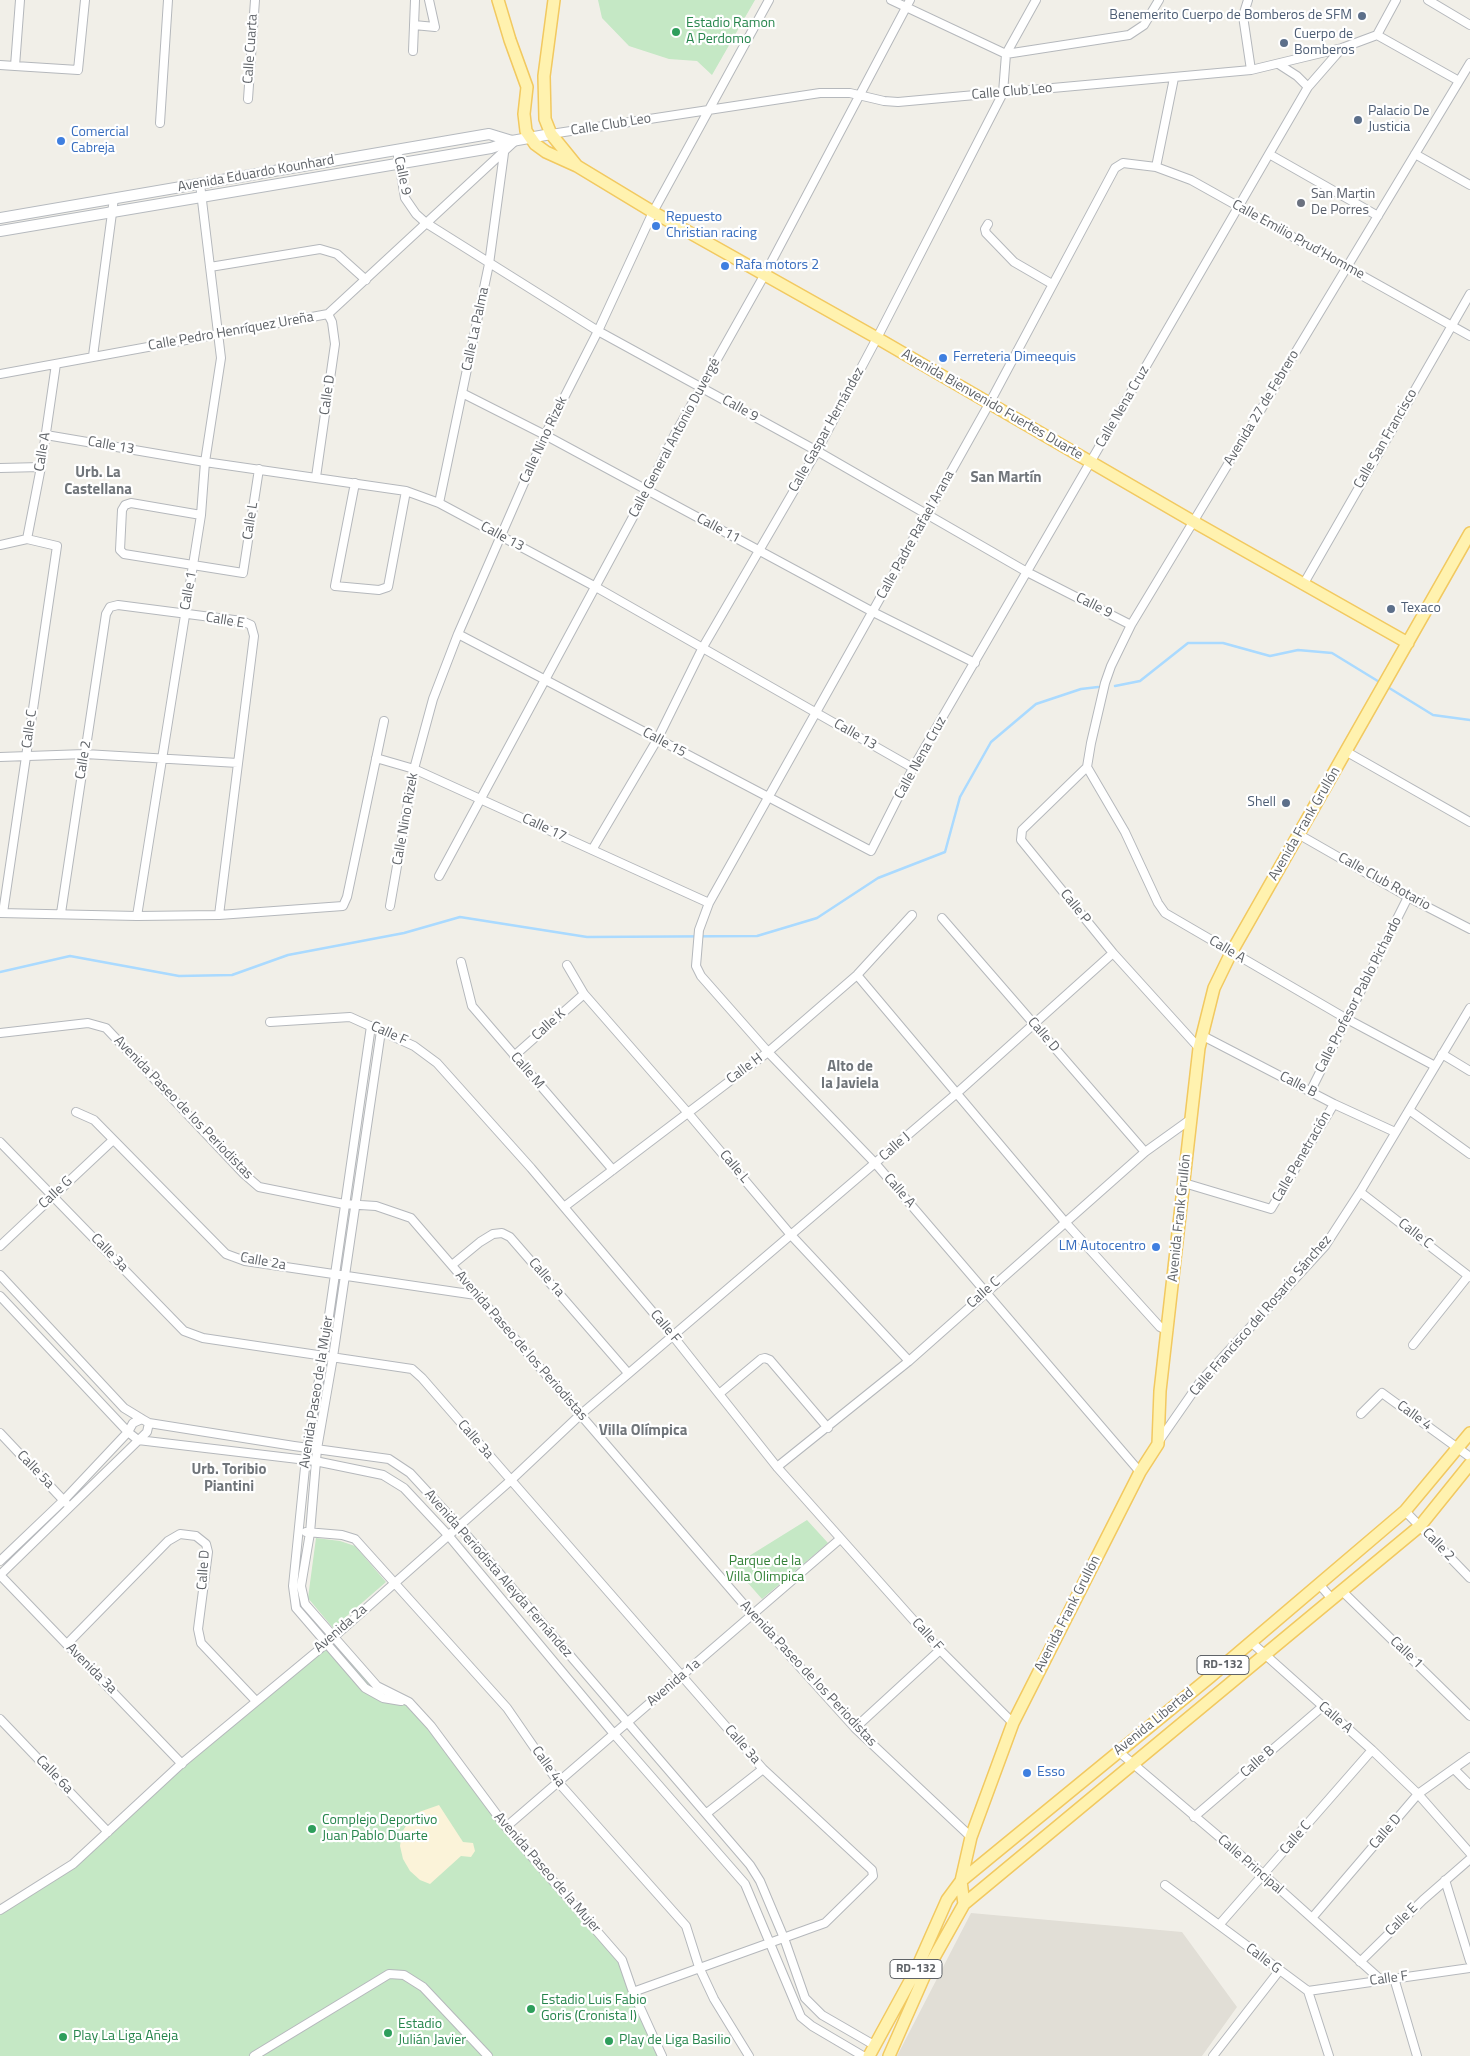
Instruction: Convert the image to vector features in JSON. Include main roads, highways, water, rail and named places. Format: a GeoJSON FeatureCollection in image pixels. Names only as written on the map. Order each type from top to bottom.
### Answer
{"type":"FeatureCollection","features":[{"type":"Feature","properties":{"kind":"main road"},"geometry":{"type":"LineString","coordinates":[[498,0],[510,40],[525,77],[544,76],[554,0]]}},
{"type":"Feature","properties":{"kind":"main road","name":"Avenida Bienvenido Fuertes Duarte"},"geometry":{"type":"LineString","coordinates":[[544,76],[545,119],[551,134],[577,166]]}},
{"type":"Feature","properties":{"kind":"main road","name":"Avenida Bienvenido Fuertes Duarte"},"geometry":{"type":"LineString","coordinates":[[525,77],[527,87],[524,124],[530,138],[546,152],[577,166],[653,212],[765,274],[1194,522],[1408,643]]}},
{"type":"Feature","properties":{"kind":"main road"},"geometry":{"type":"LineString","coordinates":[[1459,554],[1470,534]]}},
{"type":"Feature","properties":{"kind":"main road"},"geometry":{"type":"LineString","coordinates":[[1459,554],[1470,540]]}},
{"type":"Feature","properties":{"kind":"main road","name":"Avenida Frank Grullón"},"geometry":{"type":"LineString","coordinates":[[964,1904],[961,1881],[971,1837],[1013,1723],[1140,1472],[1158,1444],[1160,1391],[1199,1048],[1214,988],[1231,953],[1298,834],[1347,752],[1459,554]]}},
{"type":"Feature","properties":{"kind":"main road","name":"Avenida Libertad"},"geometry":{"type":"LineString","coordinates":[[961,1881],[1251,1642],[1405,1511],[1470,1433]]}},
{"type":"Feature","properties":{"kind":"main road","name":"Avenida Libertad"},"geometry":{"type":"LineString","coordinates":[[964,1904],[1420,1526],[1470,1464]]}},
{"type":"Feature","properties":{"kind":"main road","name":"RD-132"},"geometry":{"type":"LineString","coordinates":[[869,2056],[916,1970],[947,1900],[961,1881]]}},
{"type":"Feature","properties":{"kind":"main road","name":"RD-132"},"geometry":{"type":"LineString","coordinates":[[889,2056],[927,1970],[964,1904]]}},
{"type":"Feature","properties":{"kind":"waterway"},"geometry":{"type":"LineString","coordinates":[[1115,686],[1140,681],[1188,643],[1223,643],[1270,656],[1298,650],[1332,653],[1381,683]]}},
{"type":"Feature","properties":{"kind":"waterway"},"geometry":{"type":"LineString","coordinates":[[1386,686],[1433,715],[1470,720]]}},
{"type":"Feature","properties":{"kind":"waterway"},"geometry":{"type":"LineString","coordinates":[[0,972],[70,956],[179,976],[232,975],[288,955],[404,933],[460,917],[587,937],[757,936],[817,918],[878,878],[945,852],[960,797],[991,742],[1036,704],[1081,689],[1098,687]]}},
{"type":"Feature","properties":{"kind":"place","name":"Benemerito Cuerpo de Bomberos de SFM"},"geometry":{"type":"Point","coordinates":[1362,16]}},
{"type":"Feature","properties":{"kind":"place","name":"Estadio Ramon A Perdomo"},"geometry":{"type":"Point","coordinates":[676,32]}},
{"type":"Feature","properties":{"kind":"place","name":"Cuerpo de Bomberos"},"geometry":{"type":"Point","coordinates":[1284,43]}},
{"type":"Feature","properties":{"kind":"place","name":"Palacio De Justicia"},"geometry":{"type":"Point","coordinates":[1358,120]}},
{"type":"Feature","properties":{"kind":"place","name":"Comercial Cabreja"},"geometry":{"type":"Point","coordinates":[61,141]}},
{"type":"Feature","properties":{"kind":"place","name":"San Martin De Porres"},"geometry":{"type":"Point","coordinates":[1301,203]}},
{"type":"Feature","properties":{"kind":"place","name":"Repuesto Christian racing"},"geometry":{"type":"Point","coordinates":[656,226]}},
{"type":"Feature","properties":{"kind":"place","name":"Rafa motors 2"},"geometry":{"type":"Point","coordinates":[725,266]}},
{"type":"Feature","properties":{"kind":"place","name":"Ferreteria Dimeequis"},"geometry":{"type":"Point","coordinates":[943,358]}},
{"type":"Feature","properties":{"kind":"place","name":"Texaco"},"geometry":{"type":"Point","coordinates":[1391,609]}},
{"type":"Feature","properties":{"kind":"place","name":"Shell"},"geometry":{"type":"Point","coordinates":[1286,803]}},
{"type":"Feature","properties":{"kind":"place","name":"LM Autocentro"},"geometry":{"type":"Point","coordinates":[1156,1247]}},
{"type":"Feature","properties":{"kind":"place","name":"Esso"},"geometry":{"type":"Point","coordinates":[1027,1773]}},
{"type":"Feature","properties":{"kind":"place","name":"Complejo Deportivo Juan Pablo Duarte"},"geometry":{"type":"Point","coordinates":[312,1829]}},
{"type":"Feature","properties":{"kind":"place","name":"Estadio Luis Fabio Goris (Cronista I)"},"geometry":{"type":"Point","coordinates":[531,2009]}},
{"type":"Feature","properties":{"kind":"place","name":"Estadio Julián Javier"},"geometry":{"type":"Point","coordinates":[388,2033]}},
{"type":"Feature","properties":{"kind":"place","name":"Play La Liga Añeja"},"geometry":{"type":"Point","coordinates":[63,2037]}},
{"type":"Feature","properties":{"kind":"place","name":"Play de Liga Basilio"},"geometry":{"type":"Point","coordinates":[609,2041]}},
{"type":"Feature","properties":{"kind":"district","name":"San Martín"},"geometry":{"type":"Point","coordinates":[1006,478]}},
{"type":"Feature","properties":{"kind":"district","name":"Urb. La Castellana"},"geometry":{"type":"Point","coordinates":[98,482]}},
{"type":"Feature","properties":{"kind":"district","name":"Alto de la Javiela"},"geometry":{"type":"Point","coordinates":[850,1076]}},
{"type":"Feature","properties":{"kind":"district","name":"Villa Olímpica"},"geometry":{"type":"Point","coordinates":[643,1431]}},
{"type":"Feature","properties":{"kind":"district","name":"Urb. Toribio Piantini"},"geometry":{"type":"Point","coordinates":[229,1478]}},
{"type":"Feature","properties":{"kind":"park label","name":"Parque de la Villa Olimpica"},"geometry":{"type":"Point","coordinates":[765,1570]}}]}
